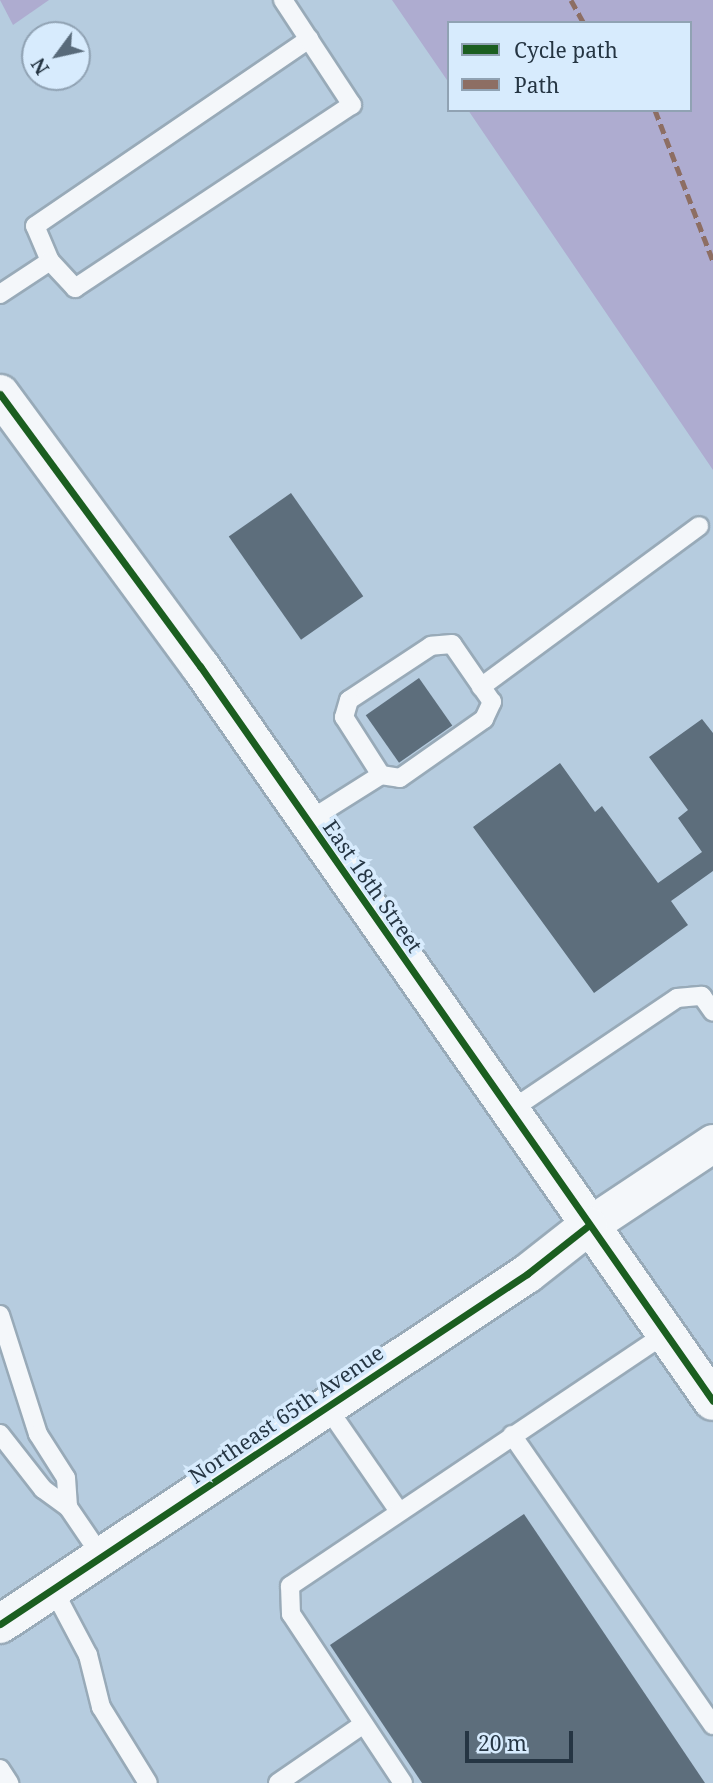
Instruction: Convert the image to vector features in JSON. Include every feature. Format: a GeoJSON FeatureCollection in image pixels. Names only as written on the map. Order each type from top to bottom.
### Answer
{"type":"FeatureCollection","features":[{"type":"Feature","properties":{"kind":"street","name":"East 18th Street"},"geometry":{"type":"LineString","coordinates":[[0,394],[307,821],[508,1112],[713,1401]]}},
{"type":"Feature","properties":{"kind":"street","name":"Northeast 65th Avenue"},"geometry":{"type":"LineString","coordinates":[[0,1624],[527,1274],[588,1226],[713,1143]]}},
{"type":"Feature","properties":{"kind":"lane"},"geometry":{"type":"LineString","coordinates":[[283,0],[309,39],[352,105],[75,288],[50,261],[35,226],[309,39]]}},
{"type":"Feature","properties":{"kind":"lane"},"geometry":{"type":"LineString","coordinates":[[0,294],[50,261]]}},
{"type":"Feature","properties":{"kind":"lane"},"geometry":{"type":"LineString","coordinates":[[481,687],[699,526]]}},
{"type":"Feature","properties":{"kind":"lane"},"geometry":{"type":"LineString","coordinates":[[307,821],[381,775],[400,778],[484,719],[492,702],[452,644],[431,646],[349,700],[344,717],[381,775]]}},
{"type":"Feature","properties":{"kind":"lane"},"geometry":{"type":"LineString","coordinates":[[508,1112],[677,998],[702,996],[713,1012]]}},
{"type":"Feature","properties":{"kind":"lane"},"geometry":{"type":"LineString","coordinates":[[0,1315],[38,1434],[66,1478],[68,1507]]}},
{"type":"Feature","properties":{"kind":"lane"},"geometry":{"type":"LineString","coordinates":[[403,1783],[290,1614],[290,1586],[305,1571],[665,1334]]}},
{"type":"Feature","properties":{"kind":"lane"},"geometry":{"type":"LineString","coordinates":[[327,1407],[398,1510]]}},
{"type":"Feature","properties":{"kind":"lane"},"geometry":{"type":"LineString","coordinates":[[0,1434],[43,1489],[68,1507],[102,1557]]}},
{"type":"Feature","properties":{"kind":"lane"},"geometry":{"type":"LineString","coordinates":[[512,1435],[713,1725]]}},
{"type":"Feature","properties":{"kind":"lane"},"geometry":{"type":"LineString","coordinates":[[53,1589],[88,1655],[101,1707],[148,1783]]}},
{"type":"Feature","properties":{"kind":"lane"},"geometry":{"type":"LineString","coordinates":[[278,1783],[362,1725]]}},
{"type":"Feature","properties":{"kind":"lane"},"geometry":{"type":"LineString","coordinates":[[0,1769],[9,1783]]}},
{"type":"Feature","properties":{"kind":"shaded area"},"geometry":{"type":"Polygon","coordinates":[[[0,0],[49,0],[13,25],[0,0]]]}},
{"type":"Feature","properties":{"kind":"shaded area"},"geometry":{"type":"Polygon","coordinates":[[[392,0],[713,0],[713,470],[469,112],[692,112],[692,21],[447,21],[447,80],[392,0]]]}},
{"type":"Feature","properties":{"kind":"building"},"geometry":{"type":"Polygon","coordinates":[[[291,493],[363,596],[301,640],[229,537],[291,493]]]}},
{"type":"Feature","properties":{"kind":"building"},"geometry":{"type":"Polygon","coordinates":[[[419,678],[452,726],[399,763],[366,715],[419,678]]]}},
{"type":"Feature","properties":{"kind":"building"},"geometry":{"type":"Polygon","coordinates":[[[702,719],[713,733],[713,871],[671,901],[688,925],[594,993],[473,827],[560,763],[595,812],[602,806],[658,883],[702,852],[678,818],[688,810],[649,757],[702,719]]]}},
{"type":"Feature","properties":{"kind":"building"},"geometry":{"type":"Polygon","coordinates":[[[524,1514],[705,1783],[422,1783],[330,1645],[524,1514]]]}},
{"type":"Feature","properties":{"kind":"marked path"},"geometry":{"type":"LineString","coordinates":[[571,0],[583,21]]}},
{"type":"Feature","properties":{"kind":"marked path"},"geometry":{"type":"LineString","coordinates":[[656,112],[713,261]]}},
{"type":"Feature","properties":{"kind":"cycle path"},"geometry":{"type":"LineString","coordinates":[[0,394],[200,666],[713,1401]]}},
{"type":"Feature","properties":{"kind":"cycle path"},"geometry":{"type":"LineString","coordinates":[[0,1624],[527,1274],[588,1226]]}}]}
